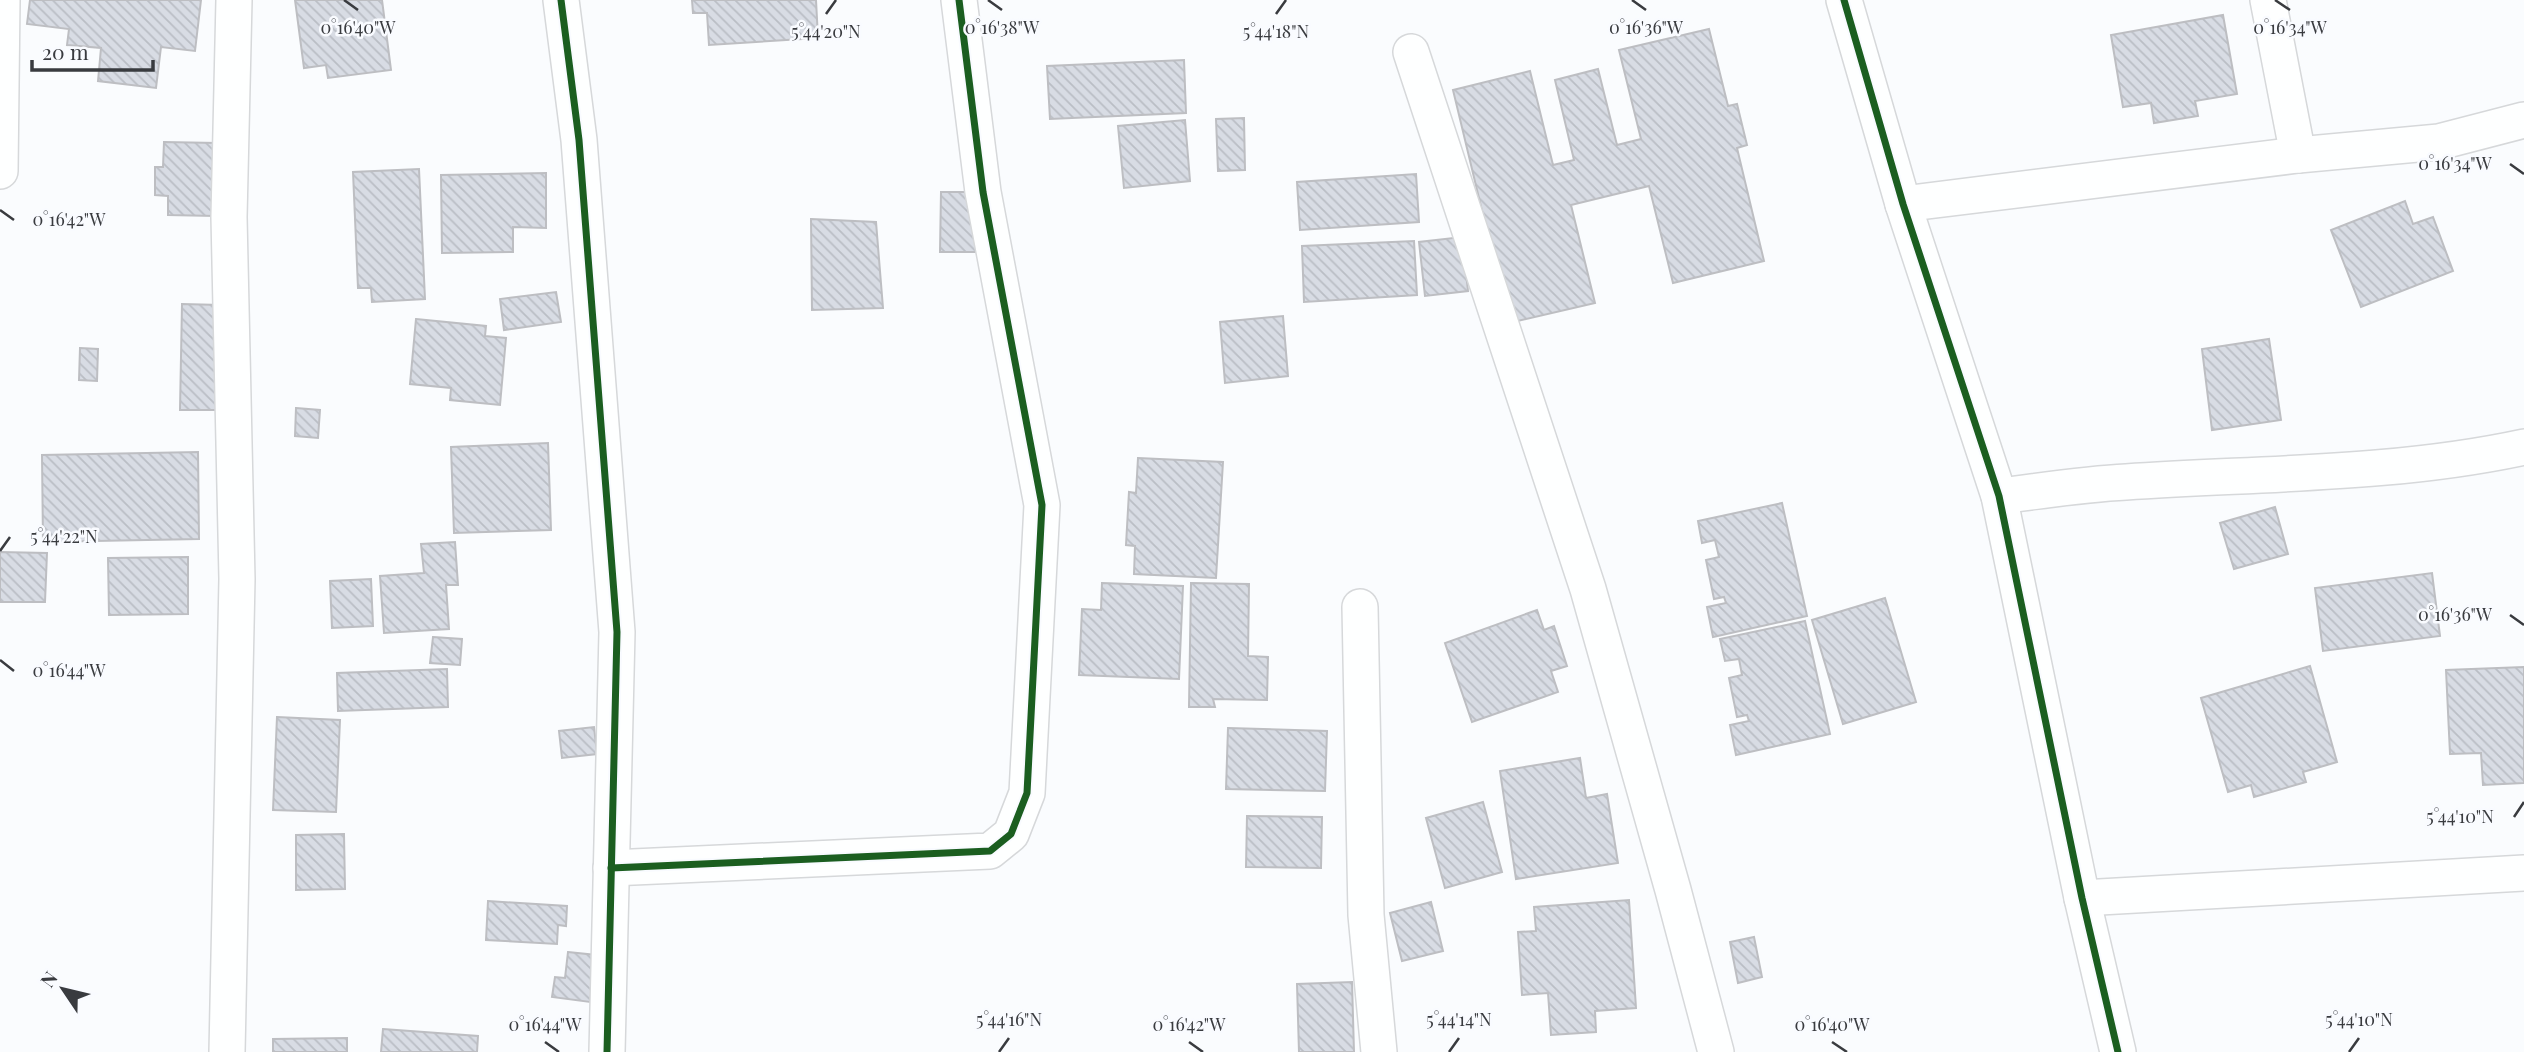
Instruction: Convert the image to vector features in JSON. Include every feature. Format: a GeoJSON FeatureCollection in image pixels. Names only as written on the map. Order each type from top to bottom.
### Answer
{"type":"FeatureCollection","features":[{"type":"Feature","properties":{"kind":"street"},"geometry":{"type":"LineString","coordinates":[[0,171],[2,0]]}},
{"type":"Feature","properties":{"kind":"street"},"geometry":{"type":"LineString","coordinates":[[227,1052],[237,579],[229,217],[234,0]]}},
{"type":"Feature","properties":{"kind":"street"},"geometry":{"type":"LineString","coordinates":[[561,0],[579,140],[617,632],[607,1052]]}},
{"type":"Feature","properties":{"kind":"street"},"geometry":{"type":"LineString","coordinates":[[611,868],[963,854],[990,851],[1012,834],[1027,793],[1042,505],[983,192],[959,0]]}},
{"type":"Feature","properties":{"kind":"street"},"geometry":{"type":"LineString","coordinates":[[1844,0],[1903,204],[1999,496],[2082,898],[2118,1052]]}},
{"type":"Feature","properties":{"kind":"street"},"geometry":{"type":"LineString","coordinates":[[2268,0],[2298,155]]}},
{"type":"Feature","properties":{"kind":"street"},"geometry":{"type":"LineString","coordinates":[[1411,52],[1588,589],[1674,890],[1716,1052]]}},
{"type":"Feature","properties":{"kind":"street"},"geometry":{"type":"LineString","coordinates":[[1903,204],[2298,155],[2439,142],[2524,120]]}},
{"type":"Feature","properties":{"kind":"street"},"geometry":{"type":"LineString","coordinates":[[1999,496],[2122,482],[2389,467],[2524,447]]}},
{"type":"Feature","properties":{"kind":"street"},"geometry":{"type":"LineString","coordinates":[[1360,607],[1366,915],[1379,1052]]}},
{"type":"Feature","properties":{"kind":"street"},"geometry":{"type":"LineString","coordinates":[[2082,898],[2524,873]]}},
{"type":"Feature","properties":{"kind":"building"},"geometry":{"type":"Polygon","coordinates":[[[30,0],[201,0],[195,51],[161,47],[156,88],[98,81],[101,48],[67,45],[69,29],[27,24],[30,0]]]}},
{"type":"Feature","properties":{"kind":"building"},"geometry":{"type":"Polygon","coordinates":[[[295,0],[382,0],[391,70],[328,78],[326,65],[304,68],[295,0]]]}},
{"type":"Feature","properties":{"kind":"building"},"geometry":{"type":"Polygon","coordinates":[[[692,0],[816,0],[818,38],[709,45],[707,13],[693,13],[692,0]]]}},
{"type":"Feature","properties":{"kind":"building"},"geometry":{"type":"Polygon","coordinates":[[[2223,15],[2237,94],[2195,101],[2198,116],[2154,123],[2151,103],[2123,107],[2111,35],[2223,15]]]}},
{"type":"Feature","properties":{"kind":"building"},"geometry":{"type":"Polygon","coordinates":[[[1709,29],[1728,106],[1737,104],[1747,145],[1737,148],[1764,261],[1673,283],[1649,186],[1571,205],[1595,303],[1509,323],[1453,90],[1530,71],[1553,165],[1574,160],[1555,80],[1598,69],[1617,145],[1641,139],[1619,50],[1709,29]]]}},
{"type":"Feature","properties":{"kind":"building"},"geometry":{"type":"Polygon","coordinates":[[[1184,60],[1186,113],[1050,119],[1047,66],[1184,60]]]}},
{"type":"Feature","properties":{"kind":"building"},"geometry":{"type":"Polygon","coordinates":[[[1244,118],[1245,170],[1218,171],[1216,119],[1244,118]]]}},
{"type":"Feature","properties":{"kind":"building"},"geometry":{"type":"Polygon","coordinates":[[[1185,120],[1190,181],[1124,188],[1118,126],[1185,120]]]}},
{"type":"Feature","properties":{"kind":"building"},"geometry":{"type":"Polygon","coordinates":[[[164,142],[217,143],[215,216],[168,215],[168,196],[155,195],[155,167],[163,167],[164,142]]]}},
{"type":"Feature","properties":{"kind":"building"},"geometry":{"type":"Polygon","coordinates":[[[419,169],[425,299],[372,302],[371,288],[358,288],[353,172],[419,169]]]}},
{"type":"Feature","properties":{"kind":"building"},"geometry":{"type":"Polygon","coordinates":[[[546,173],[546,228],[513,227],[513,252],[442,253],[441,175],[546,173]]]}},
{"type":"Feature","properties":{"kind":"building"},"geometry":{"type":"Polygon","coordinates":[[[1416,174],[1419,222],[1300,230],[1297,182],[1416,174]]]}},
{"type":"Feature","properties":{"kind":"building"},"geometry":{"type":"Polygon","coordinates":[[[941,192],[983,192],[981,252],[940,252],[941,192]]]}},
{"type":"Feature","properties":{"kind":"building"},"geometry":{"type":"Polygon","coordinates":[[[2405,201],[2413,224],[2433,217],[2453,271],[2361,307],[2331,230],[2405,201]]]}},
{"type":"Feature","properties":{"kind":"building"},"geometry":{"type":"Polygon","coordinates":[[[811,219],[876,222],[883,308],[812,310],[811,219]]]}},
{"type":"Feature","properties":{"kind":"building"},"geometry":{"type":"Polygon","coordinates":[[[1462,237],[1468,291],[1425,296],[1419,242],[1462,237]]]}},
{"type":"Feature","properties":{"kind":"building"},"geometry":{"type":"Polygon","coordinates":[[[1414,241],[1417,295],[1304,302],[1302,246],[1414,241]]]}},
{"type":"Feature","properties":{"kind":"building"},"geometry":{"type":"Polygon","coordinates":[[[556,292],[561,322],[504,330],[500,299],[556,292]]]}},
{"type":"Feature","properties":{"kind":"building"},"geometry":{"type":"Polygon","coordinates":[[[182,304],[221,305],[218,410],[180,410],[182,304]]]}},
{"type":"Feature","properties":{"kind":"building"},"geometry":{"type":"Polygon","coordinates":[[[1283,316],[1288,376],[1225,383],[1220,322],[1283,316]]]}},
{"type":"Feature","properties":{"kind":"building"},"geometry":{"type":"Polygon","coordinates":[[[416,319],[486,326],[485,336],[506,338],[500,405],[450,400],[451,388],[410,384],[416,319]]]}},
{"type":"Feature","properties":{"kind":"building"},"geometry":{"type":"Polygon","coordinates":[[[2269,339],[2281,420],[2212,430],[2202,349],[2269,339]]]}},
{"type":"Feature","properties":{"kind":"building"},"geometry":{"type":"Polygon","coordinates":[[[80,348],[98,349],[97,381],[79,380],[80,348]]]}},
{"type":"Feature","properties":{"kind":"building"},"geometry":{"type":"Polygon","coordinates":[[[296,408],[320,410],[318,438],[295,436],[296,408]]]}},
{"type":"Feature","properties":{"kind":"building"},"geometry":{"type":"Polygon","coordinates":[[[548,443],[551,530],[454,533],[451,447],[548,443]]]}},
{"type":"Feature","properties":{"kind":"building"},"geometry":{"type":"Polygon","coordinates":[[[198,452],[199,539],[43,542],[42,455],[198,452]]]}},
{"type":"Feature","properties":{"kind":"building"},"geometry":{"type":"Polygon","coordinates":[[[1138,458],[1223,462],[1216,578],[1134,574],[1135,546],[1126,545],[1129,492],[1136,493],[1138,458]]]}},
{"type":"Feature","properties":{"kind":"building"},"geometry":{"type":"Polygon","coordinates":[[[1782,503],[1807,616],[1713,637],[1707,607],[1726,603],[1724,597],[1714,599],[1706,560],[1719,557],[1715,540],[1702,543],[1698,521],[1782,503]]]}},
{"type":"Feature","properties":{"kind":"building"},"geometry":{"type":"Polygon","coordinates":[[[2275,507],[2288,554],[2234,569],[2220,523],[2275,507]]]}},
{"type":"Feature","properties":{"kind":"building"},"geometry":{"type":"Polygon","coordinates":[[[455,542],[458,585],[446,585],[449,629],[384,633],[380,576],[424,573],[421,544],[455,542]]]}},
{"type":"Feature","properties":{"kind":"building"},"geometry":{"type":"Polygon","coordinates":[[[0,552],[47,553],[45,602],[0,602],[0,552]]]}},
{"type":"Feature","properties":{"kind":"building"},"geometry":{"type":"Polygon","coordinates":[[[188,557],[188,614],[109,615],[108,558],[188,557]]]}},
{"type":"Feature","properties":{"kind":"building"},"geometry":{"type":"Polygon","coordinates":[[[2432,573],[2440,636],[2323,651],[2315,588],[2432,573]]]}},
{"type":"Feature","properties":{"kind":"building"},"geometry":{"type":"Polygon","coordinates":[[[371,579],[373,626],[332,628],[330,581],[371,579]]]}},
{"type":"Feature","properties":{"kind":"building"},"geometry":{"type":"Polygon","coordinates":[[[1102,583],[1183,586],[1179,679],[1079,675],[1082,609],[1101,610],[1102,583]]]}},
{"type":"Feature","properties":{"kind":"building"},"geometry":{"type":"Polygon","coordinates":[[[1191,583],[1249,584],[1248,656],[1268,657],[1267,700],[1213,699],[1215,707],[1189,707],[1191,583]]]}},
{"type":"Feature","properties":{"kind":"building"},"geometry":{"type":"Polygon","coordinates":[[[1885,598],[1916,702],[1843,724],[1812,620],[1885,598]]]}},
{"type":"Feature","properties":{"kind":"building"},"geometry":{"type":"Polygon","coordinates":[[[1537,610],[1544,630],[1554,626],[1567,666],[1551,671],[1558,692],[1472,722],[1445,643],[1537,610]]]}},
{"type":"Feature","properties":{"kind":"building"},"geometry":{"type":"Polygon","coordinates":[[[1805,621],[1830,734],[1736,755],[1730,725],[1749,721],[1747,715],[1737,717],[1729,678],[1742,675],[1739,659],[1725,661],[1720,639],[1805,621]]]}},
{"type":"Feature","properties":{"kind":"building"},"geometry":{"type":"Polygon","coordinates":[[[433,637],[462,639],[460,665],[430,663],[433,637]]]}},
{"type":"Feature","properties":{"kind":"building"},"geometry":{"type":"Polygon","coordinates":[[[2310,666],[2337,762],[2303,772],[2306,782],[2254,797],[2251,785],[2228,792],[2201,698],[2310,666]]]}},
{"type":"Feature","properties":{"kind":"building"},"geometry":{"type":"Polygon","coordinates":[[[2524,667],[2524,783],[2483,785],[2481,753],[2450,754],[2446,670],[2524,667]]]}},
{"type":"Feature","properties":{"kind":"building"},"geometry":{"type":"Polygon","coordinates":[[[447,669],[448,707],[338,711],[337,673],[447,669]]]}},
{"type":"Feature","properties":{"kind":"building"},"geometry":{"type":"Polygon","coordinates":[[[277,717],[340,720],[336,812],[273,810],[277,717]]]}},
{"type":"Feature","properties":{"kind":"building"},"geometry":{"type":"Polygon","coordinates":[[[594,727],[597,754],[562,758],[559,731],[594,727]]]}},
{"type":"Feature","properties":{"kind":"building"},"geometry":{"type":"Polygon","coordinates":[[[1228,728],[1327,731],[1325,791],[1226,789],[1228,728]]]}},
{"type":"Feature","properties":{"kind":"building"},"geometry":{"type":"Polygon","coordinates":[[[1580,758],[1586,798],[1607,794],[1618,863],[1516,879],[1500,771],[1580,758]]]}},
{"type":"Feature","properties":{"kind":"building"},"geometry":{"type":"Polygon","coordinates":[[[1483,802],[1502,872],[1445,888],[1426,818],[1483,802]]]}},
{"type":"Feature","properties":{"kind":"building"},"geometry":{"type":"Polygon","coordinates":[[[1247,816],[1322,817],[1321,868],[1246,867],[1247,816]]]}},
{"type":"Feature","properties":{"kind":"building"},"geometry":{"type":"Polygon","coordinates":[[[344,834],[345,889],[296,890],[296,835],[344,834]]]}},
{"type":"Feature","properties":{"kind":"building"},"geometry":{"type":"Polygon","coordinates":[[[1629,900],[1636,1008],[1595,1011],[1596,1032],[1551,1035],[1548,993],[1522,995],[1518,932],[1536,931],[1534,907],[1629,900]]]}},
{"type":"Feature","properties":{"kind":"building"},"geometry":{"type":"Polygon","coordinates":[[[488,901],[567,906],[566,926],[558,925],[557,944],[486,940],[488,901]]]}},
{"type":"Feature","properties":{"kind":"building"},"geometry":{"type":"Polygon","coordinates":[[[1431,902],[1443,951],[1402,961],[1390,913],[1431,902]]]}},
{"type":"Feature","properties":{"kind":"building"},"geometry":{"type":"Polygon","coordinates":[[[1754,937],[1762,977],[1738,983],[1730,942],[1754,937]]]}},
{"type":"Feature","properties":{"kind":"building"},"geometry":{"type":"Polygon","coordinates":[[[568,952],[596,955],[590,1002],[552,997],[555,977],[565,978],[568,952]]]}},
{"type":"Feature","properties":{"kind":"building"},"geometry":{"type":"Polygon","coordinates":[[[1352,982],[1354,1052],[1299,1052],[1297,984],[1352,982]]]}},
{"type":"Feature","properties":{"kind":"building"},"geometry":{"type":"Polygon","coordinates":[[[383,1029],[478,1036],[477,1052],[381,1052],[383,1029]]]}},
{"type":"Feature","properties":{"kind":"building"},"geometry":{"type":"Polygon","coordinates":[[[347,1038],[347,1052],[273,1052],[273,1039],[347,1038]]]}},
{"type":"Feature","properties":{"kind":"cycle path"},"geometry":{"type":"LineString","coordinates":[[561,0],[579,140],[617,632],[607,1052]]}},
{"type":"Feature","properties":{"kind":"cycle path"},"geometry":{"type":"LineString","coordinates":[[611,868],[990,851],[1011,834],[1027,793],[1042,505],[983,192],[959,0]]}},
{"type":"Feature","properties":{"kind":"cycle path"},"geometry":{"type":"LineString","coordinates":[[1844,0],[1903,204],[1999,496],[2082,898],[2118,1052]]}}]}
